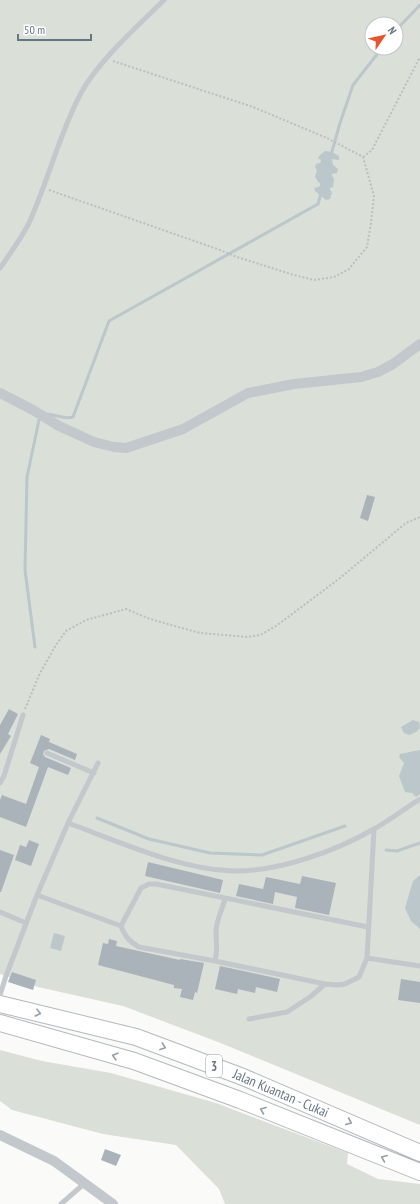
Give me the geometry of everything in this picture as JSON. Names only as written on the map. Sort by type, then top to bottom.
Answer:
[{"type":"highway","name":"Jalan Kuantan - Cukai","points":[[0,1004],[136,1037],[243,1077],[420,1153]]},
{"type":"highway","name":"Jalan Kuantan - Cukai","points":[[0,1023],[134,1061],[240,1100],[420,1172]]},
{"type":"street","points":[[0,393],[33,410],[59,426],[94,442],[114,447],[126,448],[183,429],[248,393],[294,384],[361,377],[378,372],[393,364],[420,344]]},
{"type":"street","points":[[0,1134],[54,1162],[113,1204]]},
{"type":"lane","points":[[0,268],[18,243],[27,226],[82,92],[106,59],[164,0]]},
{"type":"lane","points":[[0,783],[4,776],[23,715]]},
{"type":"lane","points":[[47,753],[94,773]]},
{"type":"lane","points":[[0,995],[26,923],[68,823],[98,763]]},
{"type":"lane","points":[[68,823],[152,854],[195,866],[233,871],[266,869],[298,861],[346,843],[374,829],[420,799]]},
{"type":"lane","points":[[368,927],[156,884],[149,884],[141,888],[121,926],[124,934],[131,943],[139,947],[325,984],[345,984],[351,982],[359,977],[367,958],[374,829]]},
{"type":"lane","points":[[38,895],[121,926]]},
{"type":"lane","points":[[215,961],[217,952],[217,924],[226,899]]},
{"type":"lane","points":[[0,912],[26,923]]},
{"type":"lane","points":[[367,958],[420,966]]},
{"type":"lane","points":[[249,1019],[287,1012],[310,997],[325,984]]},
{"type":"lane","points":[[61,1204],[85,1183]]},
{"type":"path","points":[[363,157],[372,150],[420,57]]},
{"type":"path","points":[[42,188],[237,257],[314,280],[334,277],[349,269],[366,247],[371,223],[374,196],[363,157],[327,138],[253,107],[106,59]]},
{"type":"path","points":[[23,715],[40,673],[56,645],[66,631],[86,620],[126,609],[150,619],[200,633],[248,637],[260,635],[276,626],[340,578],[406,523],[420,517]]},
{"type":"shaded area","points":[[0,0],[420,0],[420,1125],[218,1042],[123,1006],[38,987],[0,974]]},
{"type":"shaded area","points":[[325,151],[332,152],[339,156],[339,160],[332,159],[333,165],[338,169],[337,173],[332,174],[334,179],[333,187],[330,188],[330,190],[332,192],[330,199],[326,200],[315,191],[314,187],[316,188],[320,186],[320,183],[315,176],[317,171],[315,167],[321,160],[318,158]]},
{"type":"shaded area","points":[[413,720],[419,722],[420,728],[416,732],[409,735],[404,733],[401,727]]},
{"type":"shaded area","points":[[420,750],[420,794],[416,797],[412,793],[405,792],[399,776],[404,763],[399,757],[400,754]]},
{"type":"shaded area","points":[[420,875],[420,929],[411,921],[405,908],[413,881]]},
{"type":"shaded area","points":[[54,933],[65,936],[61,951],[50,948]]},
{"type":"shaded area","points":[[0,1050],[42,1061],[111,1073],[216,1103],[348,1153],[347,1164],[378,1179],[420,1184],[420,1204],[225,1204],[219,1189],[176,1145],[103,1134],[12,1110],[0,1101]]},
{"type":"building","points":[[367,495],[375,497],[368,521],[360,518]]},
{"type":"building","points":[[9,709],[18,714],[8,734],[11,736],[0,754],[0,725]]},
{"type":"building","points":[[41,735],[50,739],[49,742],[77,754],[75,760],[49,749],[44,751],[43,754],[45,757],[71,768],[68,775],[48,767],[26,827],[0,817],[0,800],[2,795],[26,804],[39,767],[30,763]]},
{"type":"building","points":[[29,840],[39,844],[31,866],[15,860],[20,845],[26,847]]},
{"type":"building","points":[[0,850],[14,855],[1,892],[0,892]]},
{"type":"building","points":[[148,862],[223,880],[220,893],[145,876]]},
{"type":"building","points":[[302,876],[336,883],[329,915],[295,908],[297,897],[275,892],[273,904],[236,896],[239,884],[263,889],[266,877],[300,884]]},
{"type":"building","points":[[109,939],[117,941],[116,946],[180,960],[204,963],[197,993],[195,992],[193,1000],[180,997],[182,989],[174,988],[174,985],[98,965],[103,943],[108,944]]},
{"type":"building","points":[[220,966],[280,979],[277,992],[256,987],[255,993],[238,989],[237,994],[215,989]]},
{"type":"building","points":[[12,972],[36,980],[33,990],[8,982]]},
{"type":"building","points":[[401,979],[420,982],[420,1003],[398,1000]]},
{"type":"building","points":[[105,1149],[121,1155],[116,1166],[101,1160]]},
{"type":"waterway","points":[[404,22],[420,5]]},
{"type":"waterway","points":[[331,155],[353,85],[376,56]]},
{"type":"waterway","points":[[45,414],[66,418],[73,417],[109,321],[318,204],[321,193]]},
{"type":"waterway","points":[[35,647],[25,570],[27,477],[39,420],[41,418]]},
{"type":"waterway","points":[[97,818],[149,839],[210,853],[262,855],[345,826]]},
{"type":"waterway","points":[[386,850],[397,851],[420,843]]}]
